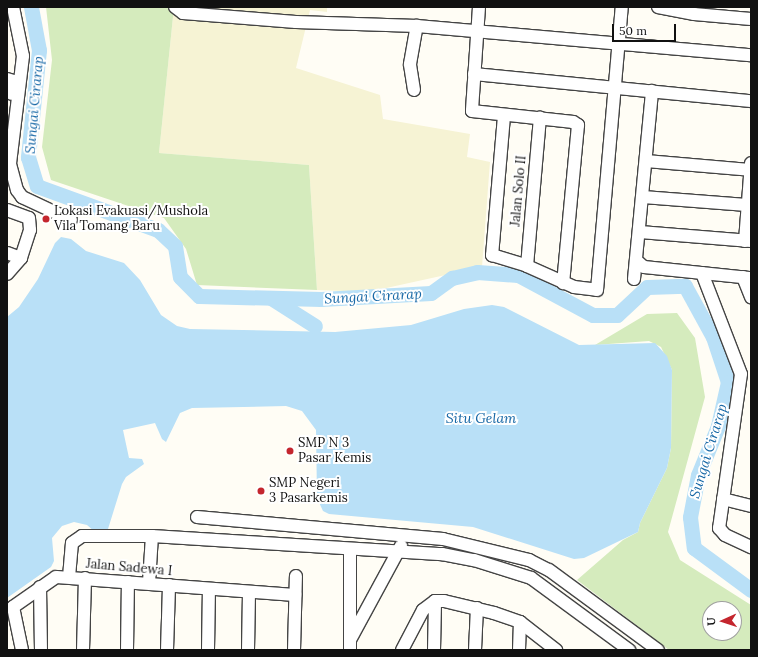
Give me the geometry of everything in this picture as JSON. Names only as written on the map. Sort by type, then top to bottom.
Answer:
[{"type":"street","points":[[13,7],[23,56],[8,163],[17,190],[22,197],[32,204],[71,220]]},
{"type":"street","points":[[175,7],[183,13],[296,22],[417,26],[476,30],[751,55]]},
{"type":"street","points":[[479,7],[476,30],[471,110],[504,116],[573,122],[578,128],[563,283]]},
{"type":"street","points":[[504,116],[491,250],[496,258],[527,266],[563,283],[583,289],[595,290],[598,288],[622,7]]},
{"type":"street","points":[[658,7],[730,12],[751,19]]},
{"type":"street","points":[[7,17],[16,61],[10,80],[7,121]]},
{"type":"street","points":[[414,90],[410,64],[417,26]]},
{"type":"street","points":[[474,74],[615,86],[751,101]]},
{"type":"street","points":[[634,279],[640,232],[652,91]]},
{"type":"street","name":"Jalan Solo II","points":[[527,266],[540,118]]},
{"type":"street","points":[[640,232],[748,241],[747,205],[750,188],[751,166],[646,161]]},
{"type":"street","points":[[643,198],[747,205]]},
{"type":"street","points":[[7,210],[29,218],[30,230],[21,258],[7,274]]},
{"type":"street","points":[[7,253],[21,258]]},
{"type":"street","points":[[637,261],[644,266],[747,277],[751,297]]},
{"type":"street","points":[[702,273],[746,374],[723,499],[720,530],[751,547]]},
{"type":"street","points":[[723,499],[751,506]]},
{"type":"street","points":[[197,516],[401,544],[459,556],[521,573],[539,582],[629,650]]},
{"type":"street","points":[[69,577],[72,547],[77,537],[152,536],[350,549],[401,544],[460,542],[539,564],[658,650]]},
{"type":"street","points":[[149,582],[152,536]]},
{"type":"street","points":[[351,644],[401,544]]},
{"type":"street","points":[[350,549],[351,644]]},
{"type":"street","points":[[294,650],[296,576]]},
{"type":"street","name":"Jalan Sadewa I","points":[[22,650],[10,608],[52,578],[69,577],[128,582],[149,582],[209,589],[295,595]]},
{"type":"street","points":[[83,650],[85,578]]},
{"type":"street","points":[[127,650],[128,582]]},
{"type":"street","points":[[167,650],[169,585]]},
{"type":"street","points":[[40,588],[40,650]]},
{"type":"street","points":[[208,650],[209,589]]},
{"type":"street","points":[[248,650],[249,592]]},
{"type":"street","points":[[434,650],[435,601]]},
{"type":"street","points":[[402,650],[422,610],[435,601],[454,602],[520,622],[556,650]]},
{"type":"street","points":[[475,650],[477,608]]},
{"type":"street","points":[[519,650],[520,622]]},
{"type":"shaded area","points":[[174,7],[327,7],[327,12],[310,10],[296,68],[380,95],[383,119],[470,134],[467,157],[490,162],[482,267],[368,292],[317,290],[309,165],[159,153]]},
{"type":"green space","points":[[46,7],[174,7],[159,153],[309,165],[317,290],[197,285],[186,249],[164,218],[51,180],[42,147],[52,60]]},
{"type":"green space","points":[[677,313],[695,338],[705,397],[668,532],[680,560],[751,605],[751,650],[669,650],[577,580],[623,540],[638,532],[640,523],[667,468],[671,448],[672,370],[661,347],[649,341],[595,345],[647,314]]},
{"type":"water","name":"Situ Gelam","points":[[61,237],[71,239],[86,251],[124,263],[140,280],[161,315],[177,326],[190,329],[335,332],[411,325],[464,309],[492,305],[504,307],[579,345],[655,343],[667,356],[672,370],[671,448],[667,468],[640,523],[638,532],[584,558],[574,559],[473,527],[329,514],[323,511],[317,498],[316,430],[302,411],[286,406],[192,408],[180,413],[166,442],[162,439],[155,423],[123,430],[129,458],[142,459],[144,464],[126,477],[122,484],[108,529],[105,532],[95,532],[87,525],[74,522],[62,526],[52,538],[54,561],[51,567],[7,598],[7,317],[19,307],[38,279],[55,243]]},
{"type":"waterway","name":"Sungai Cirarap","points":[[31,7],[39,50],[28,157],[37,186],[158,230],[175,246],[180,277],[199,296],[321,299],[431,293],[452,278],[477,272],[518,275],[593,315],[617,315],[647,287],[685,286],[713,337],[728,382],[718,426],[698,475],[690,517],[694,548],[751,590]]},
{"type":"waterway","points":[[271,298],[315,326]]},
{"type":"place","name":"Lokasi Evakuasi/Mushola Vila Tomang Baru","points":[[46,219]]},
{"type":"place","name":"SMP N 3 Pasar Kemis","points":[[290,451]]},
{"type":"place","name":"SMP Negeri 3 Pasarkemis","points":[[261,491]]}]
